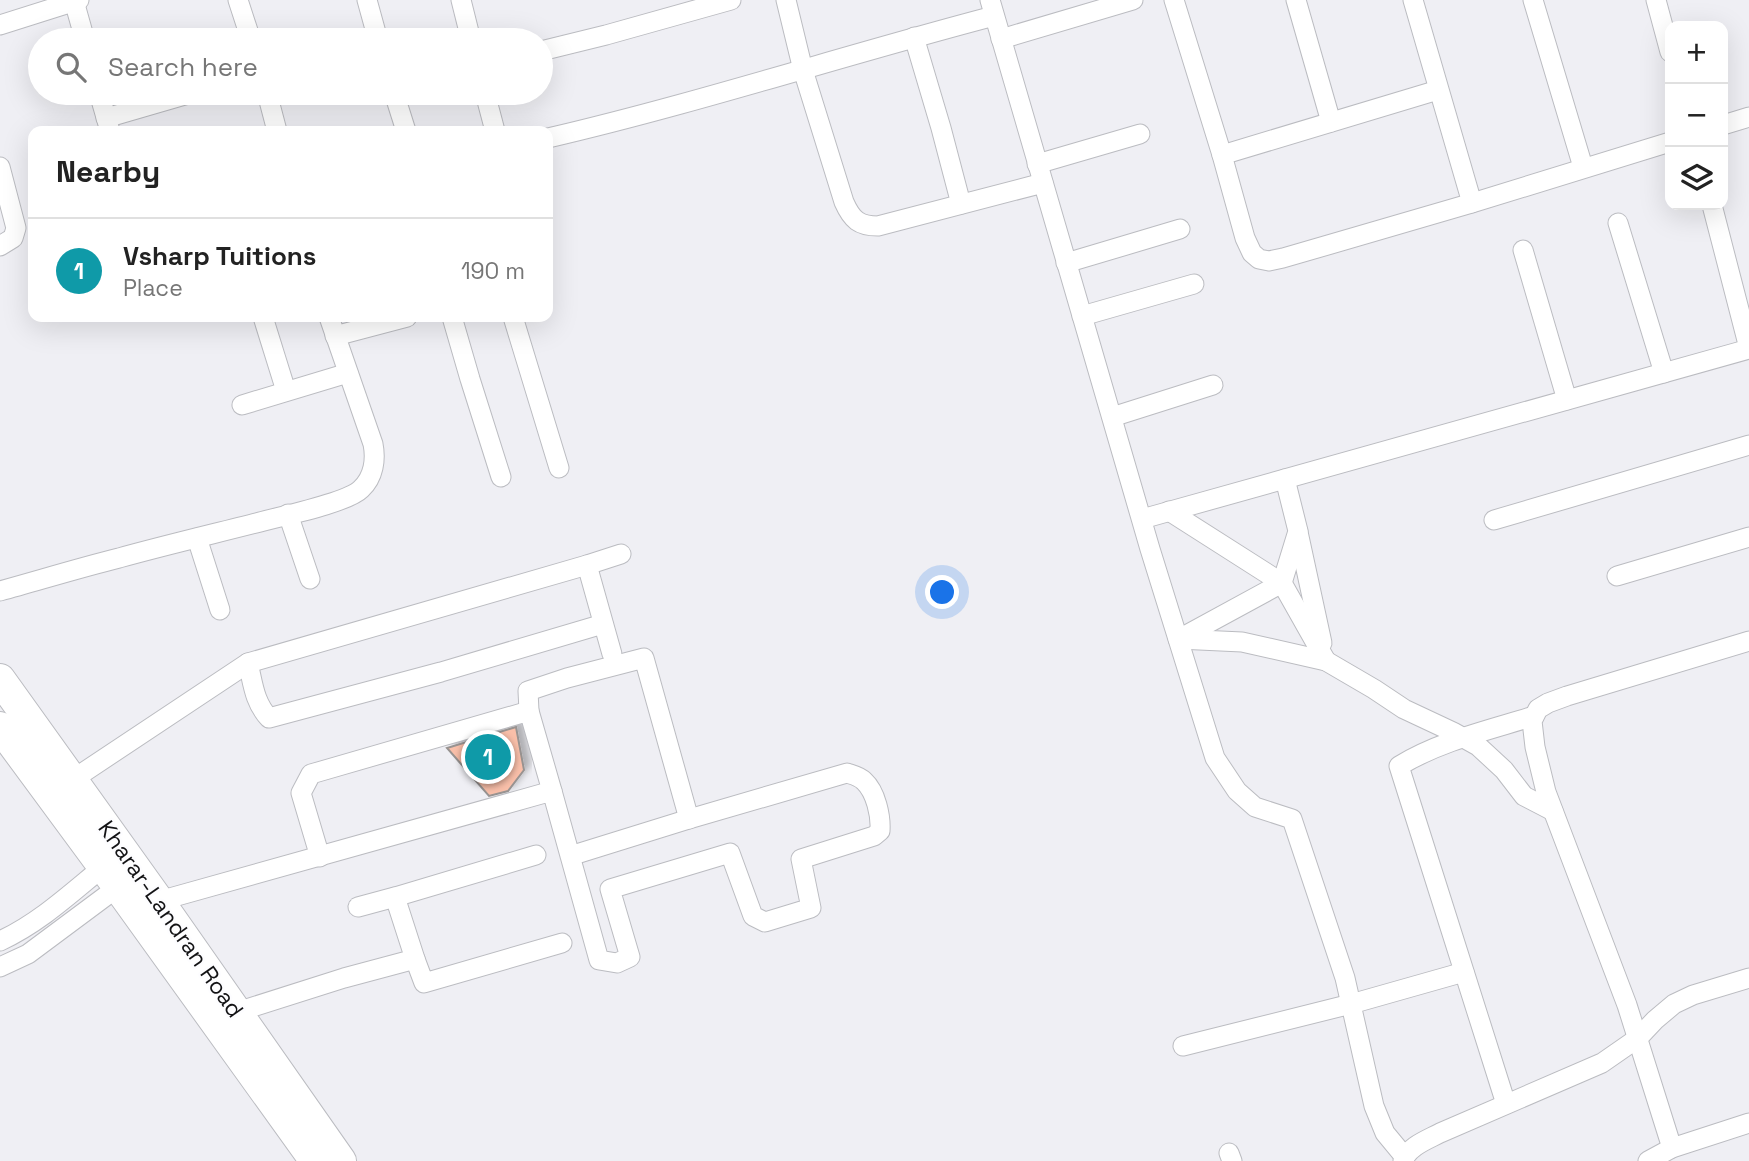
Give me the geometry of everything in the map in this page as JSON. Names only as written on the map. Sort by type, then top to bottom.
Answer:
[{"type":"highway","name":"Kharar-Landran Road","points":[[0,679],[341,1161]]},
{"type":"highway","points":[[0,727],[315,1161]]},
{"type":"street","points":[[238,0],[247,28]]},
{"type":"street","points":[[367,0],[375,28]]},
{"type":"street","points":[[461,0],[468,28]]},
{"type":"street","points":[[553,48],[731,0]]},
{"type":"street","points":[[786,0],[803,70],[844,202],[849,214],[857,222],[878,226],[1043,183]]},
{"type":"street","points":[[1001,39],[1133,0]]},
{"type":"street","points":[[1174,0],[1245,238],[1252,253],[1259,259],[1269,261],[1283,258],[1665,143]]},
{"type":"street","points":[[1296,0],[1331,122]]},
{"type":"street","points":[[1413,0],[1472,203]]},
{"type":"street","points":[[1533,0],[1583,167]]},
{"type":"street","points":[[1656,0],[1665,33]]},
{"type":"street","points":[[0,25],[26,8],[76,1],[82,28]]},
{"type":"street","points":[[553,137],[625,120],[803,70],[914,37],[992,8],[1215,758],[1237,791],[1255,807],[1292,819],[1342,969],[1374,1105],[1385,1133],[1404,1158],[1415,1146],[1440,1133],[1602,1063],[1638,1038],[1674,1004],[1693,995],[1749,978]]},
{"type":"street","points":[[914,37],[961,204]]},
{"type":"street","points":[[1222,155],[1438,90]]},
{"type":"street","points":[[102,105],[108,125],[160,105]]},
{"type":"street","points":[[270,105],[276,126]]},
{"type":"street","points":[[398,105],[404,126]]},
{"type":"street","points":[[488,105],[494,126]]},
{"type":"street","points":[[1728,123],[1749,117]]},
{"type":"street","points":[[1037,164],[1140,134]]},
{"type":"street","points":[[0,246],[13,238],[16,228],[1,174]]},
{"type":"street","points":[[1142,519],[1749,348],[1713,210]]},
{"type":"street","points":[[1618,223],[1664,373]]},
{"type":"street","points":[[1066,263],[1180,229]]},
{"type":"street","points":[[1523,250],[1567,400]]},
{"type":"street","points":[[1082,316],[1194,284]]},
{"type":"street","points":[[265,322],[286,391]]},
{"type":"street","points":[[0,591],[289,514],[351,496],[362,489],[368,480],[375,457],[373,444],[332,326],[365,322]]},
{"type":"street","points":[[453,322],[501,477]]},
{"type":"street","points":[[515,322],[559,468]]},
{"type":"street","points":[[242,405],[348,373]]},
{"type":"street","points":[[1112,417],[1213,385]]},
{"type":"street","points":[[1494,520],[1749,445]]},
{"type":"street","points":[[1285,479],[1326,661]]},
{"type":"street","points":[[1169,511],[1282,583],[1326,661]]},
{"type":"street","points":[[289,514],[310,579]]},
{"type":"street","points":[[1178,639],[1282,583],[1298,531]]},
{"type":"street","points":[[1617,576],[1749,537]]},
{"type":"street","points":[[197,538],[220,610]]},
{"type":"street","points":[[72,780],[248,663],[621,554]]},
{"type":"street","points":[[587,565],[612,654]]},
{"type":"street","points":[[248,663],[260,708],[269,718],[441,672],[603,624]]},
{"type":"street","points":[[1178,639],[1242,642],[1326,661],[1404,709],[1478,746],[1504,770],[1524,796],[1552,811]]},
{"type":"street","points":[[1672,1148],[1638,1038],[1552,811],[1535,747],[1532,721],[1538,709],[1567,695],[1749,641]]},
{"type":"street","points":[[570,856],[847,773],[863,780],[871,789],[881,823],[880,831],[874,836],[801,859],[811,908],[765,922],[753,916],[730,853],[610,889],[630,957],[617,963],[599,960],[529,711],[528,691],[644,658],[689,819]]},
{"type":"street","points":[[320,857],[301,793],[311,774],[529,711]]},
{"type":"street","points":[[1506,1104],[1399,766],[1411,758],[1463,737],[1534,716]]},
{"type":"street","points":[[159,901],[552,791]]},
{"type":"street","points":[[358,906],[536,855]]},
{"type":"street","points":[[0,941],[111,877]]},
{"type":"street","points":[[0,967],[28,954],[111,877]]},
{"type":"street","points":[[395,897],[424,983],[562,943]]},
{"type":"street","points":[[237,1013],[344,978],[415,959]]},
{"type":"street","points":[[1183,1046],[1464,972]]},
{"type":"street","points":[[1648,1161],[1672,1148],[1749,1123]]},
{"type":"building","points":[[516,727],[524,770],[508,791],[489,796],[447,748]]},
{"type":"place","name":"Vsharp Tuitions","points":[[488,757]]}]
